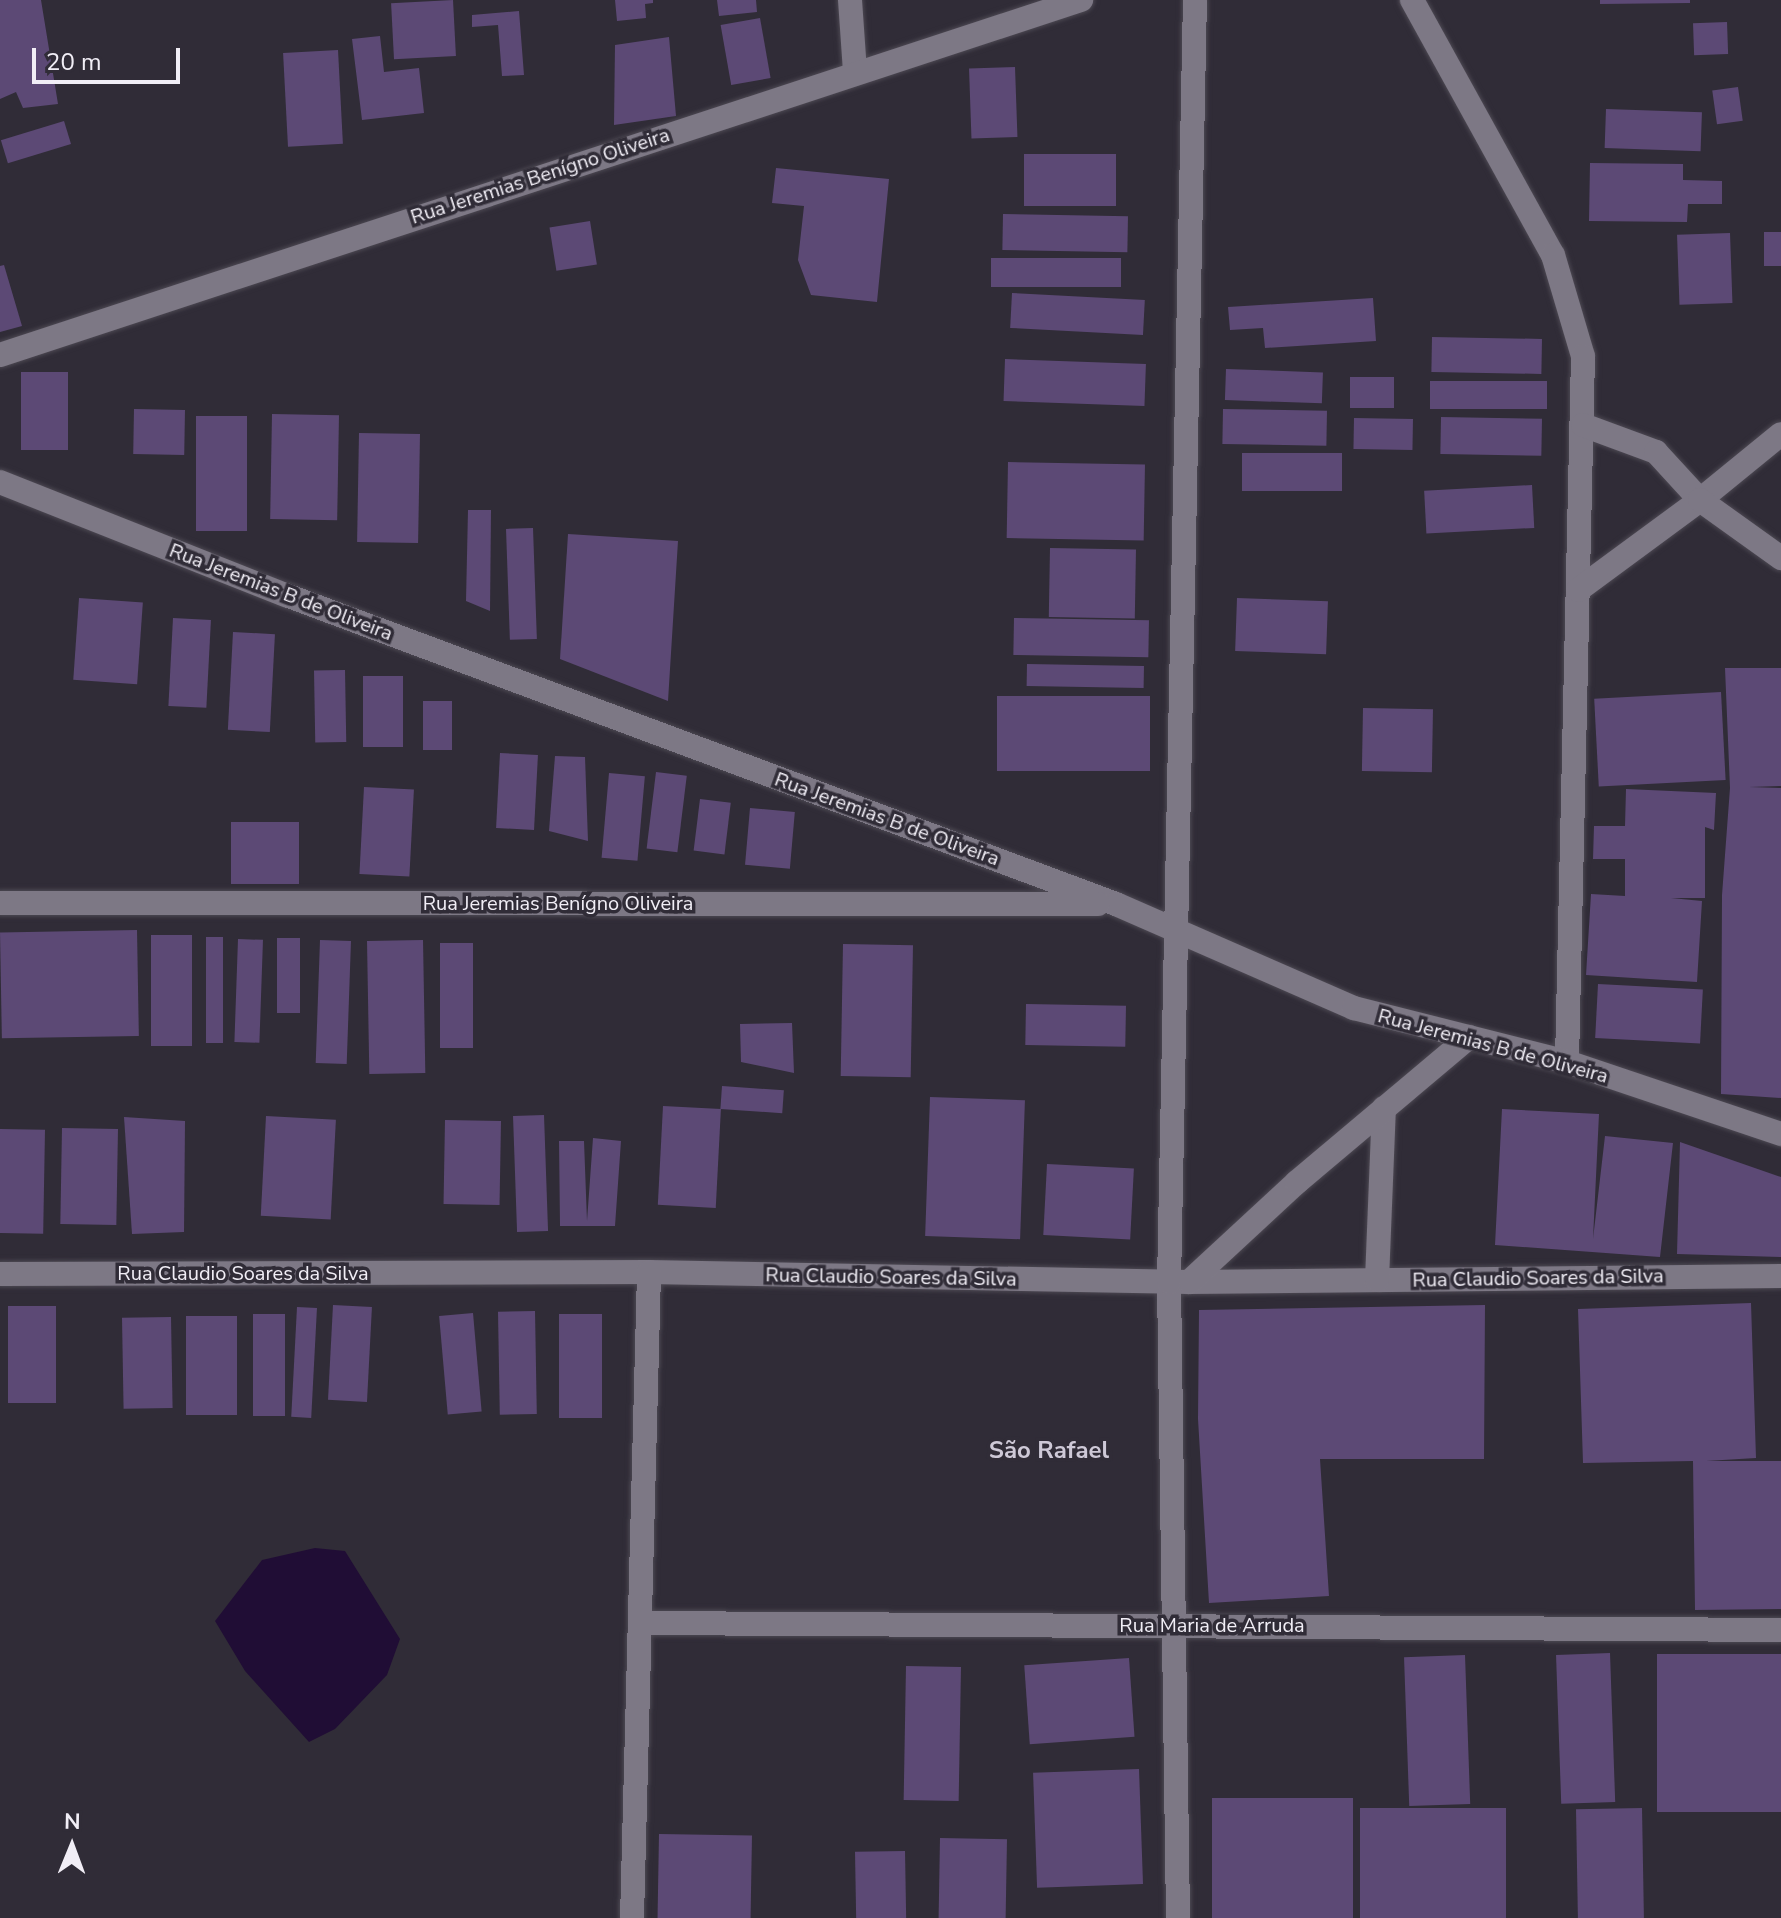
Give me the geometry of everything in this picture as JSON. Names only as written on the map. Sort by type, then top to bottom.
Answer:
[{"type":"street","points":[[850,0],[855,72]]},
{"type":"street","name":"Rua Jeremias Benígno Oliveira","points":[[0,355],[1081,0]]},
{"type":"street","points":[[1178,1918],[1175,1625],[1179,1282],[1173,933],[1195,0]]},
{"type":"street","points":[[1412,0],[1553,255],[1583,356],[1567,1062]]},
{"type":"street","points":[[1583,425],[1656,452],[1700,500],[1781,558]]},
{"type":"street","points":[[1578,590],[1700,500],[1781,434]]},
{"type":"street","name":"Rua Jeremias B de Oliveira","points":[[0,482],[286,595],[1116,904],[1173,933],[1354,1008],[1567,1062],[1781,1134]]},
{"type":"street","name":"Rua Jeremias Benígno Oliveira","points":[[0,903],[1116,904]]},
{"type":"street","points":[[1179,1282],[1469,1037]]},
{"type":"street","points":[[1377,1280],[1384,1108]]},
{"type":"street","points":[[632,1918],[643,1623],[649,1272]]},
{"type":"street","name":"Rua Claudio Soares da Silva","points":[[0,1274],[649,1272],[1179,1282],[1781,1276]]},
{"type":"street","name":"Rua Maria de Arruda","points":[[643,1623],[1781,1630]]},
{"type":"shaded area","points":[[315,1548],[345,1551],[400,1639],[387,1675],[335,1729],[309,1742],[245,1671],[215,1621],[262,1560]]},
{"type":"building","points":[[0,0],[41,0],[58,104],[23,108],[16,92],[0,99]]},
{"type":"building","points":[[453,0],[456,56],[394,59],[391,3]]},
{"type":"building","points":[[615,0],[653,0],[653,3],[645,4],[646,18],[617,21]]},
{"type":"building","points":[[717,0],[756,0],[757,12],[719,16]]},
{"type":"building","points":[[1600,0],[1690,0],[1690,3],[1600,4]]},
{"type":"building","points":[[519,11],[524,75],[502,76],[498,25],[472,27],[472,15]]},
{"type":"building","points":[[760,18],[771,78],[731,85],[721,25]]},
{"type":"building","points":[[1727,22],[1728,54],[1694,55],[1693,23]]},
{"type":"building","points":[[380,36],[384,72],[419,68],[424,113],[362,120],[352,39]]},
{"type":"building","points":[[669,37],[676,116],[614,125],[615,45]]},
{"type":"building","points":[[338,50],[343,144],[288,147],[283,53]]},
{"type":"building","points":[[1015,67],[1017,137],[971,139],[969,69]]},
{"type":"building","points":[[1738,87],[1743,121],[1717,124],[1712,91]]},
{"type":"building","points":[[1606,109],[1702,112],[1701,151],[1605,148]]},
{"type":"building","points":[[64,121],[71,144],[8,163],[1,140]]},
{"type":"building","points":[[1024,154],[1116,154],[1116,206],[1024,206]]},
{"type":"building","points":[[1590,163],[1683,164],[1683,180],[1722,181],[1722,204],[1688,204],[1687,222],[1589,221]]},
{"type":"building","points":[[776,168],[889,179],[877,302],[811,295],[798,260],[804,206],[772,203]]},
{"type":"building","points":[[1003,214],[1128,216],[1127,252],[1002,250]]},
{"type":"building","points":[[590,221],[597,264],[556,271],[550,227]]},
{"type":"building","points":[[1764,232],[1781,232],[1781,266],[1764,266]]},
{"type":"building","points":[[1730,233],[1732,303],[1679,305],[1677,235]]},
{"type":"building","points":[[991,258],[1121,258],[1121,287],[991,287]]},
{"type":"building","points":[[4,265],[22,326],[0,332],[0,266]]},
{"type":"building","points":[[1012,293],[1145,300],[1143,335],[1010,328]]},
{"type":"building","points":[[1373,298],[1376,341],[1265,348],[1263,328],[1230,330],[1228,307]]},
{"type":"building","points":[[1432,337],[1542,339],[1541,374],[1431,372]]},
{"type":"building","points":[[1005,359],[1146,364],[1144,406],[1004,401]]},
{"type":"building","points":[[1226,369],[1323,372],[1322,403],[1225,400]]},
{"type":"building","points":[[21,372],[68,372],[68,450],[21,450]]},
{"type":"building","points":[[1350,377],[1394,377],[1394,408],[1350,408]]},
{"type":"building","points":[[1430,381],[1547,381],[1547,409],[1430,409]]},
{"type":"building","points":[[134,409],[185,410],[184,455],[133,454]]},
{"type":"building","points":[[1223,409],[1327,411],[1326,446],[1222,444]]},
{"type":"building","points":[[272,414],[339,415],[337,520],[270,519]]},
{"type":"building","points":[[196,416],[247,416],[247,531],[196,531]]},
{"type":"building","points":[[1441,417],[1542,419],[1541,456],[1440,454]]},
{"type":"building","points":[[1354,418],[1413,419],[1412,450],[1353,449]]},
{"type":"building","points":[[359,433],[420,434],[418,543],[357,542]]},
{"type":"building","points":[[1242,453],[1342,453],[1342,491],[1242,491]]},
{"type":"building","points":[[1008,462],[1145,464],[1144,540],[1007,538]]},
{"type":"building","points":[[1532,485],[1534,528],[1426,534],[1424,491]]},
{"type":"building","points":[[468,510],[491,510],[490,611],[466,601]]},
{"type":"building","points":[[533,528],[537,639],[510,640],[506,529]]},
{"type":"building","points":[[568,534],[678,541],[668,701],[560,659]]},
{"type":"building","points":[[1050,548],[1136,550],[1135,618],[1049,617]]},
{"type":"building","points":[[79,598],[143,602],[137,684],[73,680]]},
{"type":"building","points":[[1237,598],[1328,601],[1326,654],[1235,651]]},
{"type":"building","points":[[173,618],[211,620],[206,708],[168,706]]},
{"type":"building","points":[[1014,618],[1149,620],[1148,657],[1013,655]]},
{"type":"building","points":[[233,632],[275,634],[270,732],[228,730]]},
{"type":"building","points":[[1027,664],[1144,666],[1144,688],[1027,686]]},
{"type":"building","points":[[1725,668],[1781,668],[1781,786],[1749,787],[1781,788],[1781,1098],[1721,1094],[1722,895],[1730,788]]},
{"type":"building","points":[[345,670],[346,742],[315,743],[314,671]]},
{"type":"building","points":[[363,676],[403,676],[403,747],[363,747]]},
{"type":"building","points":[[1721,692],[1726,780],[1599,787],[1594,699]]},
{"type":"building","points":[[997,696],[1150,696],[1150,771],[997,771]]},
{"type":"building","points":[[423,701],[452,701],[452,750],[423,750]]},
{"type":"building","points":[[1363,708],[1433,709],[1432,772],[1362,771]]},
{"type":"building","points":[[500,753],[538,755],[534,830],[496,828]]},
{"type":"building","points":[[555,756],[585,757],[588,841],[549,831]]},
{"type":"building","points":[[656,772],[687,776],[677,852],[647,848]]},
{"type":"building","points":[[609,773],[645,776],[637,861],[602,858]]},
{"type":"building","points":[[364,787],[414,790],[409,876],[359,874]]},
{"type":"building","points":[[1626,789],[1716,793],[1714,830],[1705,827],[1705,898],[1671,898],[1702,901],[1697,982],[1586,975],[1591,894],[1625,896],[1625,859],[1593,859],[1594,826],[1625,826]]},
{"type":"building","points":[[700,799],[731,803],[724,854],[694,851]]},
{"type":"building","points":[[750,808],[795,812],[790,869],[745,865]]},
{"type":"building","points":[[231,822],[299,822],[299,884],[231,884]]},
{"type":"building","points":[[137,930],[139,1036],[2,1038],[0,932]]},
{"type":"building","points":[[151,935],[192,935],[192,1046],[151,1046]]},
{"type":"building","points":[[206,937],[223,937],[223,1043],[206,1043]]},
{"type":"building","points":[[277,938],[300,938],[300,1013],[277,1013]]},
{"type":"building","points":[[238,939],[263,940],[259,1043],[234,1042]]},
{"type":"building","points":[[320,940],[351,941],[347,1064],[316,1063]]},
{"type":"building","points":[[423,940],[425,1073],[369,1074],[367,941]]},
{"type":"building","points":[[440,943],[473,943],[473,1048],[440,1048]]},
{"type":"building","points":[[843,944],[913,945],[911,1077],[841,1076]]},
{"type":"building","points":[[1598,984],[1703,989],[1700,1043],[1595,1038]]},
{"type":"building","points":[[1026,1004],[1126,1006],[1125,1047],[1025,1045]]},
{"type":"building","points":[[792,1023],[794,1073],[741,1062],[740,1024]]},
{"type":"building","points":[[722,1086],[784,1090],[782,1113],[720,1109]]},
{"type":"building","points":[[930,1097],[1025,1100],[1020,1239],[925,1236]]},
{"type":"building","points":[[663,1106],[721,1109],[716,1208],[658,1205]]},
{"type":"building","points":[[1502,1109],[1599,1114],[1593,1239],[1605,1136],[1673,1143],[1660,1257],[1495,1245]]},
{"type":"building","points":[[544,1115],[548,1231],[517,1232],[513,1116]]},
{"type":"building","points":[[266,1116],[336,1120],[331,1220],[261,1216]]},
{"type":"building","points":[[124,1117],[185,1121],[184,1232],[132,1234]]},
{"type":"building","points":[[445,1120],[501,1121],[500,1205],[444,1204]]},
{"type":"building","points":[[62,1128],[118,1129],[116,1225],[60,1224]]},
{"type":"building","points":[[0,1129],[45,1130],[43,1234],[0,1233]]},
{"type":"building","points":[[593,1138],[621,1141],[615,1226],[560,1226],[559,1141],[584,1141],[587,1221]]},
{"type":"building","points":[[1680,1142],[1781,1177],[1781,1257],[1677,1254]]},
{"type":"building","points":[[1047,1164],[1134,1169],[1130,1239],[1043,1235]]},
{"type":"building","points":[[1751,1303],[1756,1458],[1706,1461],[1781,1461],[1781,1609],[1695,1610],[1693,1461],[1583,1463],[1578,1309]]},
{"type":"building","points":[[333,1305],[372,1307],[367,1402],[328,1400]]},
{"type":"building","points":[[1485,1305],[1484,1459],[1320,1459],[1329,1596],[1209,1603],[1198,1419],[1199,1310]]},
{"type":"building","points":[[8,1306],[56,1306],[56,1403],[8,1403]]},
{"type":"building","points":[[297,1307],[317,1308],[311,1418],[291,1417]]},
{"type":"building","points":[[535,1311],[537,1414],[500,1415],[498,1312]]},
{"type":"building","points":[[473,1313],[482,1412],[448,1415],[439,1316]]},
{"type":"building","points":[[253,1314],[285,1314],[285,1416],[253,1416]]},
{"type":"building","points":[[559,1314],[602,1314],[602,1418],[559,1418]]},
{"type":"building","points":[[186,1316],[237,1316],[237,1415],[186,1415]]},
{"type":"building","points":[[171,1317],[173,1408],[124,1409],[122,1318]]},
{"type":"building","points":[[1610,1653],[1615,1802],[1561,1804],[1556,1655]]},
{"type":"building","points":[[1657,1654],[1781,1654],[1781,1812],[1657,1812]]},
{"type":"building","points":[[1465,1655],[1470,1804],[1409,1806],[1404,1657]]},
{"type":"building","points":[[1129,1658],[1135,1737],[1030,1744],[1024,1665]]},
{"type":"building","points":[[906,1666],[961,1667],[959,1801],[904,1800]]},
{"type":"building","points":[[1139,1769],[1143,1884],[1037,1888],[1033,1773]]},
{"type":"building","points":[[1212,1798],[1353,1798],[1353,1918],[1212,1918]]},
{"type":"building","points":[[1360,1808],[1506,1808],[1506,1918],[1360,1918]]},
{"type":"building","points":[[1642,1808],[1644,1918],[1578,1918],[1576,1809]]},
{"type":"building","points":[[659,1834],[752,1836],[751,1918],[658,1918]]},
{"type":"building","points":[[940,1838],[1007,1839],[1006,1918],[939,1918]]},
{"type":"building","points":[[905,1851],[906,1918],[856,1918],[855,1852]]},
{"type":"district","name":"São Rafael","points":[[1049,1451]]}]
